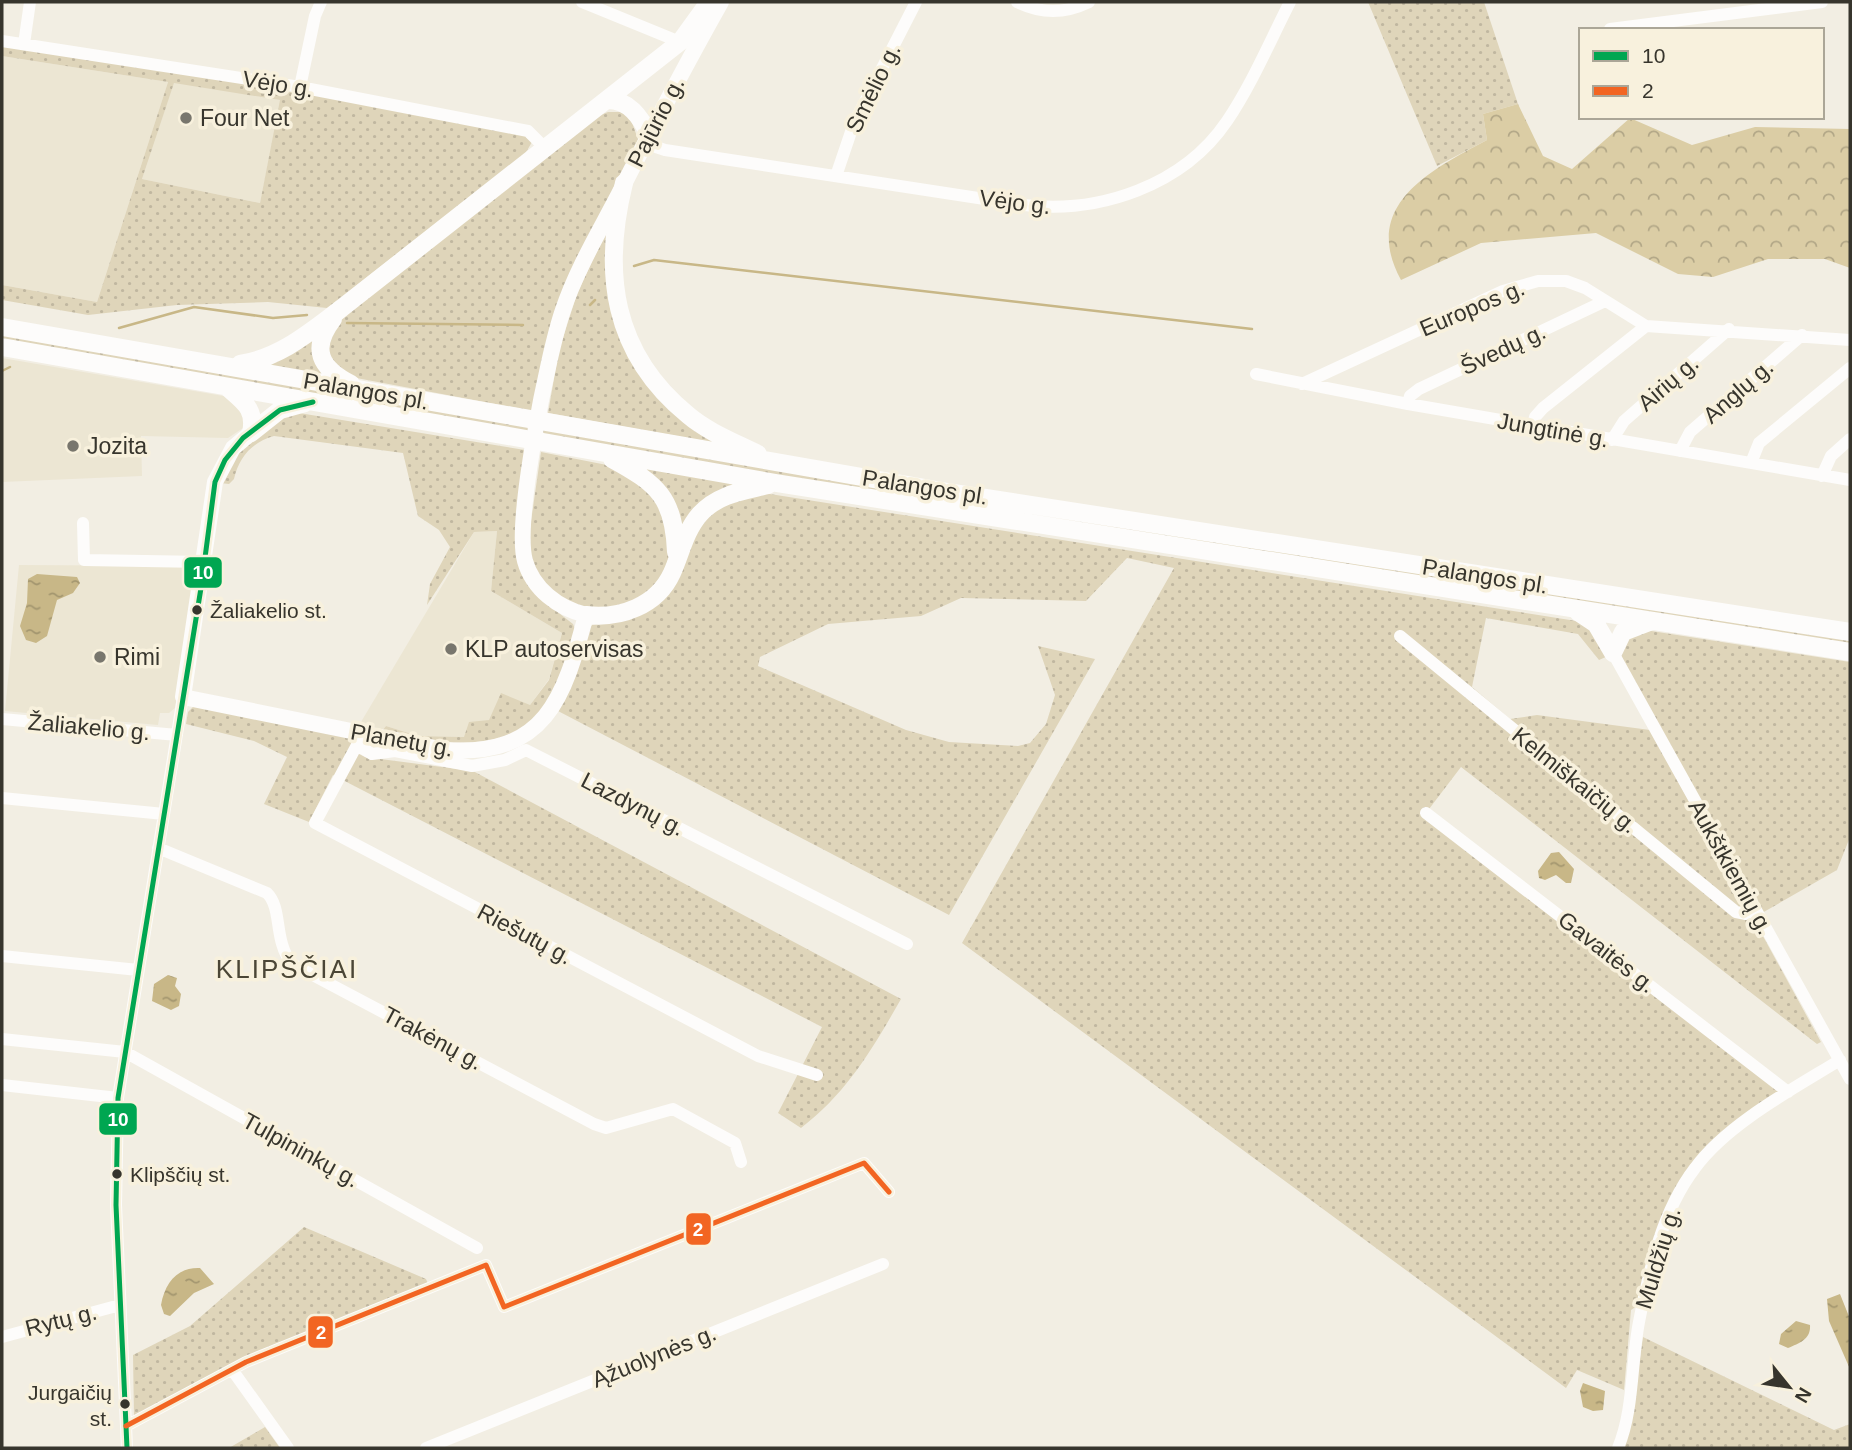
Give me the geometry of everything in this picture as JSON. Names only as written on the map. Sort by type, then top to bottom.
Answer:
[{"type":"highway","points":[[225,366],[259,361],[288,348],[342,308],[680,42],[710,2]]},
{"type":"highway","points":[[608,100],[621,100],[629,107],[647,139]]},
{"type":"highway","points":[[624,183],[617,211],[613,283],[625,332],[635,353],[667,396],[688,415],[718,435],[776,463]]},
{"type":"highway","points":[[342,308],[325,330],[320,354],[332,373],[363,390]]},
{"type":"highway","name":"Palangos pl.","points":[[2,327],[776,463],[1850,632]]},
{"type":"highway","name":"Palangos pl.","points":[[2,347],[776,483],[1850,652]]},
{"type":"highway","points":[[225,386],[249,405],[253,416],[251,433]]},
{"type":"highway","points":[[251,433],[281,410],[313,402]]},
{"type":"highway","points":[[600,452],[637,473],[659,491],[674,517],[677,559]]},
{"type":"highway","points":[[586,615],[618,615],[646,603],[667,582],[689,529],[708,506],[726,495],[776,483]]},
{"type":"highway","points":[[1572,608],[1596,624],[1613,653]]},
{"type":"highway","points":[[1613,653],[1623,632],[1652,621]]},
{"type":"main road","name":"Pajūrio g.","points":[[688,61],[710,2]]},
{"type":"main road","name":"Pajūrio g.","points":[[586,615],[552,600],[535,582],[528,568],[522,539],[528,483],[547,379],[567,299],[624,183],[721,2]]},
{"type":"main road","points":[[183,696],[215,482],[233,448],[251,433]]},
{"type":"main road","name":"Planetų g.","points":[[183,696],[359,739],[460,751],[486,750],[508,743],[540,722],[560,696],[574,665],[586,615]]},
{"type":"street","points":[[24,44],[30,2]]},
{"type":"street","points":[[300,87],[315,16],[321,2]]},
{"type":"street","points":[[582,2],[680,42]]},
{"type":"street","name":"Smėlio g.","points":[[836,176],[854,123],[916,2]]},
{"type":"street","points":[[1017,2],[1048,12],[1069,10],[1089,2]]},
{"type":"street","name":"Vėjo g.","points":[[647,139],[654,148],[1043,207],[1101,203],[1129,195],[1160,180],[1194,156],[1219,131],[1290,2]]},
{"type":"street","points":[[1617,28],[1822,2]]},
{"type":"street","name":"Vėjo g.","points":[[2,41],[300,87],[528,131],[546,149]]},
{"type":"street","name":"Europos g.","points":[[1302,384],[1521,284],[1538,281],[1566,281],[1585,288],[1646,326],[1729,329],[1850,340]]},
{"type":"street","name":"Švedų g.","points":[[1408,404],[1410,396],[1419,389],[1605,301]]},
{"type":"street","points":[[1533,426],[1535,417],[1543,408],[1646,326]]},
{"type":"street","name":"Airių g.","points":[[1612,440],[1624,421],[1729,329]]},
{"type":"street","name":"Anglų g.","points":[[1680,451],[1690,432],[1802,335]]},
{"type":"street","points":[[1751,463],[1759,443],[1850,368]]},
{"type":"street","name":"Jungtinė g.","points":[[1256,374],[1408,404],[1850,480]]},
{"type":"street","points":[[1822,475],[1830,456],[1850,439]]},
{"type":"street","points":[[83,523],[84,560],[205,562]]},
{"type":"street","name":"Kelmiškaičių g.","points":[[1399,636],[1737,912],[1746,914],[1754,910]]},
{"type":"street","name":"Aukštkiemių g.","points":[[1613,653],[1850,1079]]},
{"type":"street","points":[[127,1448],[116,1192],[118,1098],[183,696]]},
{"type":"street","name":"Žaliakelio g.","points":[[2,719],[177,736]]},
{"type":"street","name":"Lazdynų g.","points":[[359,739],[372,754],[395,751],[472,766],[505,760],[526,750],[907,944]]},
{"type":"street","name":"Riešutų g.","points":[[359,739],[315,823],[758,1056],[817,1075]]},
{"type":"street","points":[[2,799],[164,814]]},
{"type":"street","name":"Gavaitės g.","points":[[1426,813],[1788,1092]]},
{"type":"street","name":"Trakėnų g.","points":[[158,848],[267,893],[275,905],[282,951],[292,964],[594,1124],[606,1128],[673,1109],[734,1143],[741,1161]]},
{"type":"street","points":[[2,956],[138,970]]},
{"type":"street","points":[[2,1039],[125,1052]]},
{"type":"street","name":"Tulpininkų g.","points":[[125,1052],[477,1248]]},
{"type":"street","name":"Muldžių g.","points":[[1618,1448],[1624,1430],[1640,1319],[1662,1230],[1675,1198],[1711,1149],[1788,1092],[1840,1060]]},
{"type":"street","points":[[2,1085],[118,1098]]},
{"type":"street","points":[[126,1426],[246,1362],[486,1265],[504,1307],[820,1183],[864,1163],[889,1192]]},
{"type":"street","name":"Ąžuolynės g.","points":[[426,1448],[883,1264]]},
{"type":"street","name":"Rytų g.","points":[[2,1337],[120,1305]]},
{"type":"street","points":[[233,1371],[288,1448]]},
{"type":"shaded area","points":[[1368,2],[1484,2],[1518,104],[1483,114],[1487,140],[1437,166]]},
{"type":"shaded area","points":[[2,46],[281,87],[521,133],[532,142],[525,154],[327,308],[268,302],[177,305],[88,315],[2,300],[2,285],[97,302],[168,82],[2,56]],"holes":[[[174,83],[280,100],[260,203],[142,179]]]},
{"type":"shaded area","points":[[2,56],[168,82],[97,302],[2,285]]},
{"type":"shaded area","points":[[174,82],[281,100],[260,203],[142,179]]},
{"type":"shaded area","points":[[608,112],[621,112],[630,117],[639,142],[572,274],[533,411],[351,377],[326,356],[329,330],[349,311],[598,116]]},
{"type":"shaded area","points":[[610,223],[628,352],[726,445],[548,413],[559,350],[577,294]]},
{"type":"shaded area","points":[[2,334],[1850,639],[1850,646],[736,469],[2,340]]},
{"type":"shaded area","points":[[316,334],[332,379],[264,364]]},
{"type":"shaded area","points":[[2,358],[235,398],[245,405],[246,426],[228,438],[141,436],[142,476],[2,482]]},
{"type":"shaded area","points":[[293,412],[525,450],[516,516],[537,596],[573,624],[576,632],[559,688],[543,711],[524,727],[503,737],[481,742],[457,743],[382,731],[386,726],[418,736],[464,737],[469,722],[489,720],[501,693],[530,705],[549,680],[562,633],[491,591],[497,531],[474,532],[427,605],[430,584],[450,547],[439,530],[418,516],[403,453],[274,436],[253,446],[243,457],[234,479],[229,484],[220,483],[241,446]]},
{"type":"shaded area","points":[[541,452],[612,466],[660,499],[672,543],[665,571],[653,588],[632,604],[605,611],[567,604],[536,575],[528,542]]},
{"type":"shaded area","points":[[637,465],[743,484],[682,536]]},
{"type":"shaded area","points":[[757,492],[1589,623],[1608,656],[1599,660],[1578,634],[1486,618],[1472,687],[1510,719],[1537,715],[1650,730],[1821,1042],[1817,1044],[1461,767],[1426,813],[1780,1090],[1685,1172],[1637,1306],[1631,1310],[1624,1390],[1577,1370],[1566,1388],[962,943],[1174,568],[1127,558],[1086,601],[961,598],[921,616],[828,624],[760,657],[758,666],[906,730],[949,742],[1018,746],[1030,743],[1046,724],[1055,695],[1038,646],[1095,659],[949,915],[558,711],[578,668],[588,630],[592,625],[632,616],[706,514]]},
{"type":"shaded area","points":[[497,531],[491,591],[562,633],[549,679],[530,705],[489,720],[464,737],[418,736],[386,726],[382,731],[358,727],[474,532]]},
{"type":"shaded area","points":[[19,565],[198,566],[175,708],[169,713],[160,713],[158,725],[5,711]]},
{"type":"shaded area","points":[[1645,630],[1850,662],[1850,837],[1837,870],[1762,913],[1619,655],[1622,640]]},
{"type":"shaded area","points":[[196,704],[351,736],[357,753],[365,757],[473,771],[901,999],[858,1069],[832,1100],[801,1128],[778,1113],[822,1027],[333,775],[309,822],[264,804],[287,757],[254,741],[186,724],[188,712]]},
{"type":"shaded area","points":[[304,1227],[426,1279],[428,1284],[134,1417],[133,1355],[190,1326]]},
{"type":"shaded area","points":[[1643,1337],[1834,1430],[1850,1424],[1850,1448],[1622,1448],[1633,1409]]},
{"type":"shaded area","points":[[265,1427],[280,1448],[229,1448]]},
{"type":"green space","points":[[1518,104],[1543,156],[1572,169],[1629,119],[1692,145],[1755,127],[1850,129],[1850,268],[1825,259],[1768,259],[1713,277],[1678,274],[1596,233],[1481,243],[1401,280],[1391,254],[1389,231],[1395,211],[1408,193],[1424,178],[1487,140],[1483,114]]},
{"type":"water","points":[[37,574],[77,577],[80,583],[73,593],[57,600],[47,636],[36,643],[26,640],[20,626],[27,603],[28,579]]},
{"type":"water","points":[[1559,852],[1574,869],[1571,883],[1566,883],[1556,875],[1545,880],[1539,878],[1538,871],[1551,853]]},
{"type":"water","points":[[168,975],[177,978],[175,986],[181,994],[179,1006],[171,1010],[152,1001],[154,984]]},
{"type":"water","points":[[200,1268],[214,1284],[194,1293],[170,1316],[164,1314],[161,1305],[169,1283],[185,1270]]},
{"type":"water","points":[[1840,1294],[1850,1319],[1850,1369],[1829,1321],[1827,1299]]},
{"type":"water","points":[[1796,1321],[1810,1325],[1807,1337],[1788,1348],[1779,1344],[1781,1334]]},
{"type":"water","points":[[1583,1383],[1605,1391],[1603,1410],[1593,1411],[1583,1407],[1580,1391]]},
{"type":"waterway","points":[[634,266],[654,260],[1252,329]]},
{"type":"waterway","points":[[590,305],[595,300]]},
{"type":"waterway","points":[[119,328],[194,307],[273,318],[307,315]]},
{"type":"waterway","points":[[347,323],[523,325]]},
{"type":"waterway","points":[[2,371],[10,367]]},
{"type":"transit line","name":"10","points":[[127,1448],[116,1205],[118,1098],[201,588],[215,482],[225,460],[243,438],[280,410],[313,402]]},
{"type":"transit line","name":"2","points":[[126,1426],[246,1362],[486,1265],[504,1307],[864,1163],[889,1192]]},
{"type":"place","name":"Four Net","points":[[186,118]]},
{"type":"place","name":"Jozita","points":[[73,446]]},
{"type":"place","name":"Žaliakelio st.","points":[[197,610]]},
{"type":"place","name":"KLP autoservisas","points":[[451,649]]},
{"type":"place","name":"Rimi","points":[[100,657]]},
{"type":"place","name":"Klipščių st.","points":[[117,1174]]},
{"type":"place","name":"Jurgaičių st.","points":[[125,1404]]},
{"type":"district","name":"KLIPŠČIAI","points":[[287,969]]}]
